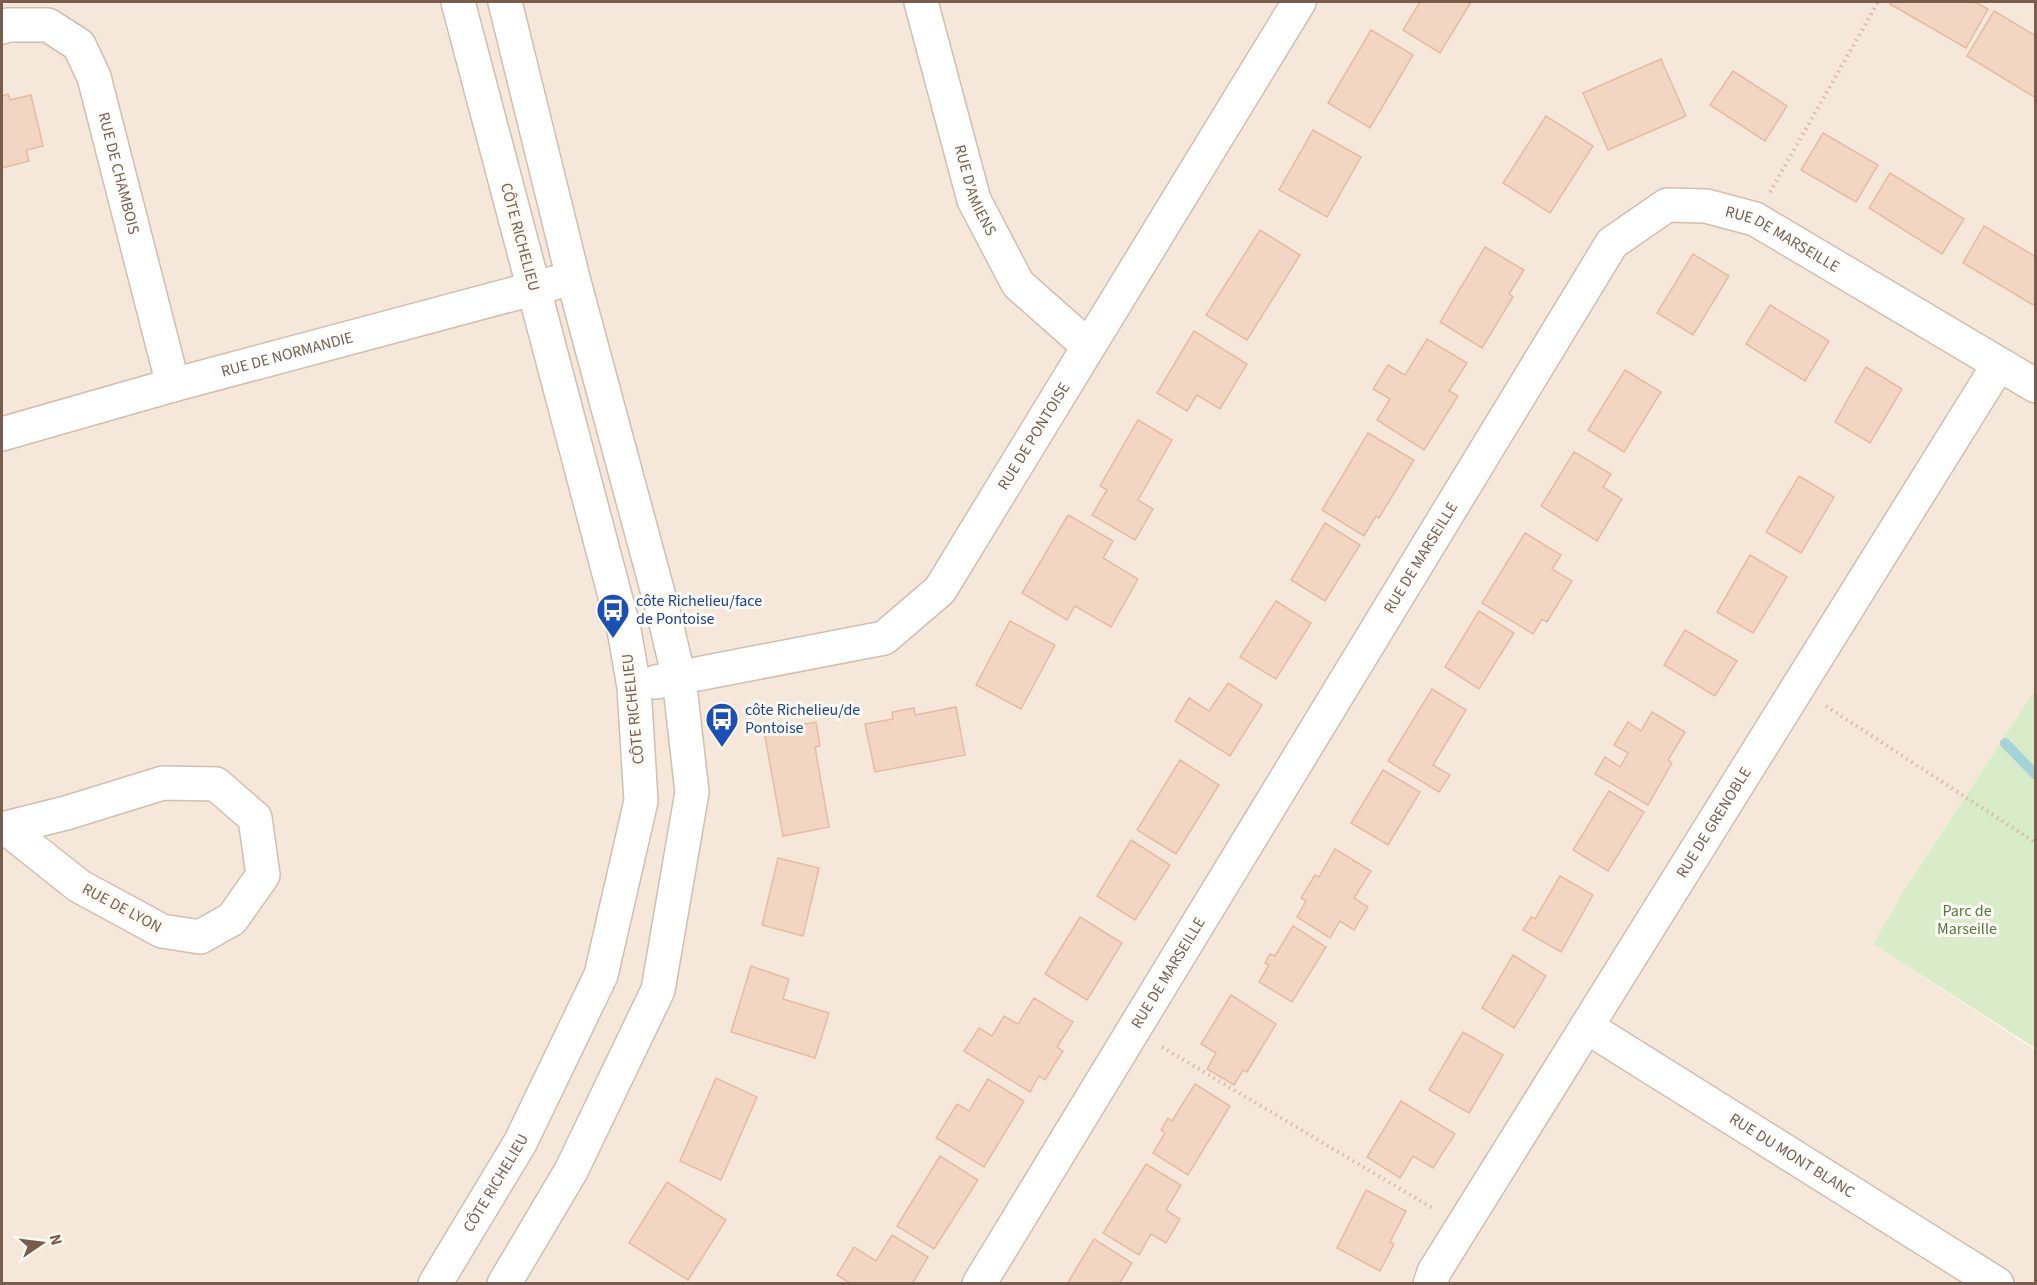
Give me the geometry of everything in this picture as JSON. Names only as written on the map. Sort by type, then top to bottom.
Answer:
[{"type":"street","name":"CÔTE RICHELIEU","points":[[435,1284],[519,1143],[601,975],[641,801],[634,687],[624,630],[458,2]]},
{"type":"street","points":[[504,1284],[571,1171],[658,990],[692,792],[679,678],[665,618],[573,278],[505,2]]},
{"type":"street","name":"RUE D'AMIENS","points":[[921,2],[974,200],[1018,284],[1088,346]]},
{"type":"street","name":"RUE DE PONTOISE","points":[[634,687],[884,638],[940,590],[1299,2]]},
{"type":"street","name":"RUE DE CHAMBOIS","points":[[2,27],[48,25],[79,45],[94,77],[173,385]]},
{"type":"street","name":"RUE DE MARSEILLE","points":[[979,1284],[1612,243],[1667,205],[1706,206],[1755,219],[2036,386]]},
{"type":"street","name":"RUE DE NORMANDIE","points":[[2,434],[173,385],[573,278]]},
{"type":"street","name":"RUE DE GRENOBLE","points":[[1430,1284],[1434,1272],[1999,364]]},
{"type":"street","name":"RUE DE LYON","points":[[163,783],[216,784],[255,818],[263,875],[232,919],[208,933],[200,937],[162,931],[79,886],[4,827],[66,813],[163,783]]},
{"type":"street","name":"RUE DU MONT BLANC","points":[[1587,1027],[1997,1284]]},
{"type":"path","points":[[1755,219],[1878,2]]},
{"type":"path","points":[[1798,688],[2036,843]]},
{"type":"path","points":[[1132,1030],[1463,1226]]},
{"type":"shaded area","points":[[2,2],[2035,2],[2035,690],[1903,892],[1873,944],[2035,1050],[2035,1283],[2,1284]]},
{"type":"green space","name":"Parc de Marseille","points":[[2035,690],[2035,1048],[1873,944],[1903,892]]},
{"type":"building","points":[[1420,2],[1471,2],[1440,53],[1403,30]]},
{"type":"building","points":[[1892,2],[1975,2],[1988,9],[1966,48],[1890,4]]},
{"type":"building","points":[[1994,11],[2036,36],[2036,98],[1967,56]]},
{"type":"building","points":[[1371,30],[1413,55],[1370,128],[1328,103]]},
{"type":"building","points":[[1661,59],[1686,116],[1608,150],[1583,93]]},
{"type":"building","points":[[1733,71],[1787,106],[1765,141],[1710,105]]},
{"type":"building","points":[[8,94],[10,100],[31,95],[43,146],[26,150],[29,161],[2,168],[2,96]]},
{"type":"building","points":[[1546,116],[1593,146],[1550,213],[1503,183]]},
{"type":"building","points":[[1313,130],[1361,157],[1327,217],[1279,190]]},
{"type":"building","points":[[1823,133],[1878,165],[1856,202],[1801,170]]},
{"type":"building","points":[[1890,173],[1964,219],[1942,254],[1869,208]]},
{"type":"building","points":[[1984,226],[2036,257],[2036,301],[2033,305],[1963,263]]},
{"type":"building","points":[[1260,230],[1300,255],[1247,340],[1206,315]]},
{"type":"building","points":[[1485,247],[1524,270],[1509,294],[1513,297],[1482,348],[1440,322]]},
{"type":"building","points":[[1693,254],[1729,276],[1693,335],[1657,313]]},
{"type":"building","points":[[1770,305],[1829,341],[1805,381],[1746,344]]},
{"type":"building","points":[[1194,331],[1247,364],[1220,409],[1197,395],[1187,411],[1157,393]]},
{"type":"building","points":[[1427,339],[1467,363],[1449,391],[1458,396],[1424,450],[1377,420],[1390,399],[1373,389],[1388,365],[1405,375]]},
{"type":"building","points":[[1866,367],[1902,389],[1870,443],[1835,422]]},
{"type":"building","points":[[1625,370],[1661,392],[1624,452],[1588,430]]},
{"type":"building","points":[[1138,420],[1172,440],[1138,500],[1153,509],[1135,540],[1092,515],[1107,490],[1100,486]]},
{"type":"building","points":[[1368,433],[1414,460],[1379,518],[1376,516],[1364,536],[1322,510]]},
{"type":"building","points":[[1574,452],[1611,474],[1603,487],[1622,499],[1597,541],[1541,506]]},
{"type":"building","points":[[1799,476],[1834,497],[1801,553],[1766,532]]},
{"type":"building","points":[[1068,515],[1113,541],[1103,558],[1138,579],[1111,627],[1075,606],[1067,620],[1022,593]]},
{"type":"building","points":[[1325,523],[1360,545],[1325,601],[1291,580]]},
{"type":"building","points":[[1525,533],[1561,555],[1552,569],[1572,581],[1547,622],[1542,619],[1533,634],[1482,603]]},
{"type":"building","points":[[1750,555],[1787,577],[1753,633],[1717,612]]},
{"type":"building","points":[[1276,601],[1311,623],[1276,679],[1240,657]]},
{"type":"building","points":[[1479,611],[1514,633],[1479,689],[1445,667]]},
{"type":"building","points":[[1010,621],[1055,645],[1021,709],[976,685]]},
{"type":"building","points":[[1685,630],[1737,661],[1715,696],[1664,665]]},
{"type":"building","points":[[1228,683],[1262,705],[1230,756],[1175,721],[1189,698],[1209,711]]},
{"type":"building","points":[[1432,689],[1466,710],[1433,765],[1450,775],[1439,792],[1388,761]]},
{"type":"building","points":[[956,707],[965,755],[875,772],[865,724],[893,719],[892,712],[914,708],[915,715]]},
{"type":"building","points":[[1652,712],[1685,732],[1668,760],[1672,763],[1648,805],[1595,774],[1605,757],[1620,767],[1628,753],[1614,745],[1628,722],[1641,731]]},
{"type":"building","points":[[816,722],[820,746],[815,747],[829,827],[783,836],[764,731]]},
{"type":"building","points":[[1180,760],[1219,785],[1176,854],[1137,830]]},
{"type":"building","points":[[1383,770],[1420,792],[1388,845],[1351,823]]},
{"type":"building","points":[[1609,791],[1644,812],[1608,871],[1573,850]]},
{"type":"building","points":[[1131,840],[1170,865],[1135,920],[1097,896]]},
{"type":"building","points":[[1335,849],[1371,871],[1354,898],[1368,907],[1354,930],[1340,921],[1330,938],[1297,917],[1306,901],[1301,898],[1315,875],[1319,877]]},
{"type":"building","points":[[778,858],[819,868],[803,936],[762,925]]},
{"type":"building","points":[[1560,876],[1593,895],[1561,952],[1523,930],[1531,917],[1535,919]]},
{"type":"building","points":[[1080,917],[1122,943],[1087,1000],[1045,974]]},
{"type":"building","points":[[1293,926],[1326,947],[1292,1002],[1259,982],[1269,965],[1265,963],[1270,954],[1275,956]]},
{"type":"building","points":[[1513,955],[1546,976],[1514,1028],[1482,1008]]},
{"type":"building","points":[[751,966],[789,979],[783,999],[829,1013],[815,1058],[731,1032]]},
{"type":"building","points":[[1231,995],[1276,1024],[1247,1072],[1243,1070],[1234,1085],[1207,1069],[1216,1053],[1201,1044]]},
{"type":"building","points":[[1034,998],[1073,1022],[1057,1047],[1063,1051],[1045,1080],[1039,1076],[1030,1092],[964,1051],[979,1028],[992,1036],[1004,1016],[1018,1024]]},
{"type":"building","points":[[1463,1032],[1503,1055],[1469,1113],[1429,1090]]},
{"type":"building","points":[[716,1078],[757,1097],[721,1180],[680,1161]]},
{"type":"building","points":[[988,1079],[1024,1101],[984,1167],[936,1138],[957,1104],[969,1111]]},
{"type":"building","points":[[1195,1084],[1230,1106],[1188,1175],[1153,1153],[1165,1133],[1161,1130],[1168,1118],[1172,1121]]},
{"type":"building","points":[[1401,1101],[1455,1134],[1433,1168],[1413,1156],[1400,1178],[1367,1157]]},
{"type":"building","points":[[940,1156],[978,1180],[934,1249],[897,1226]]},
{"type":"building","points":[[1146,1164],[1181,1185],[1166,1210],[1180,1219],[1166,1243],[1151,1234],[1139,1255],[1103,1233]]},
{"type":"building","points":[[667,1182],[726,1220],[688,1280],[629,1243]]},
{"type":"building","points":[[1366,1190],[1406,1211],[1390,1242],[1394,1244],[1380,1271],[1337,1248]]},
{"type":"building","points":[[892,1235],[928,1257],[912,1284],[851,1284],[837,1275],[854,1247],[876,1261]]},
{"type":"building","points":[[1094,1239],[1132,1263],[1119,1284],[1067,1284]]},
{"type":"waterway","points":[[2005,743],[2036,775]]},
{"type":"place","name":"côte Richelieu/face de Pontoise","points":[[613,639]]},
{"type":"place","name":"côte Richelieu/de Pontoise","points":[[722,748]]}]
